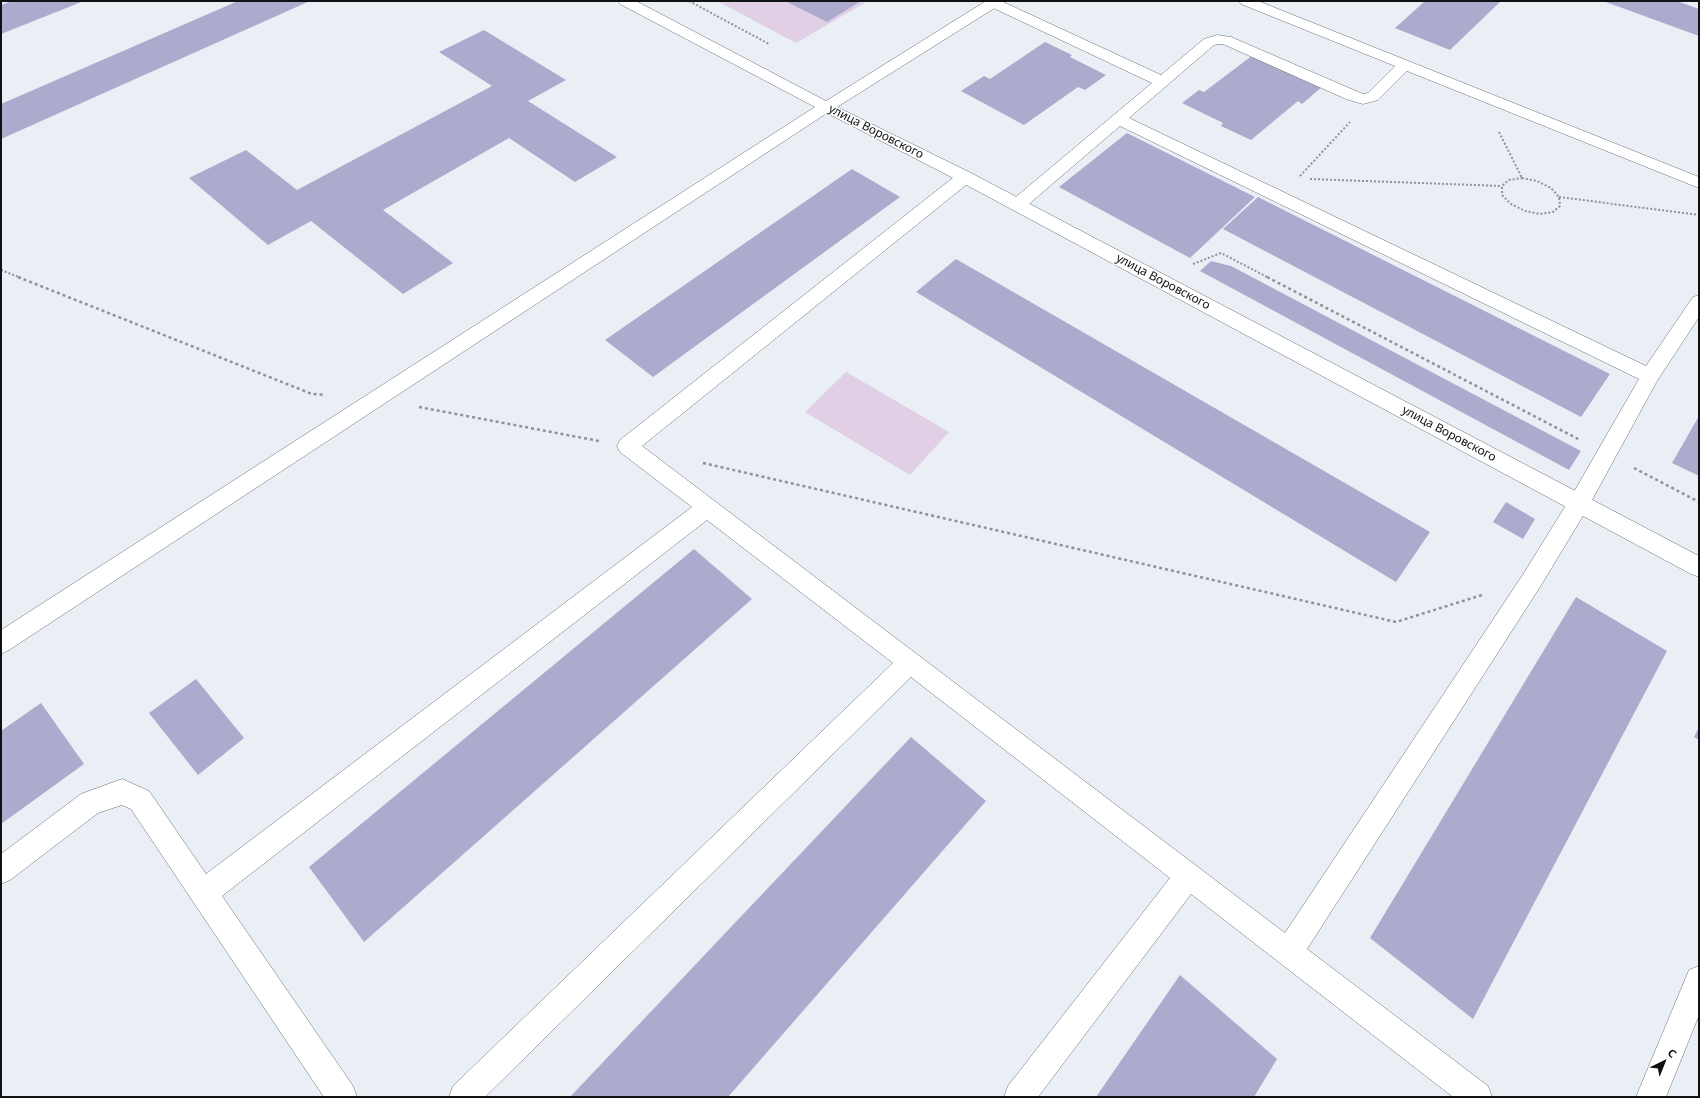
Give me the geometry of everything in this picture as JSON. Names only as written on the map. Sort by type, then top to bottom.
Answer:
[{"type":"street","name":"улица Воровского","points":[[625,1],[826,107],[964,177],[1699,566]]},
{"type":"street","points":[[1246,1],[1699,183]]},
{"type":"street","points":[[1,643],[826,107],[995,2],[1163,82]]},
{"type":"street","points":[[1017,205],[1209,42],[1216,39],[1226,40],[1351,96],[1363,99],[1373,97],[1405,65]]},
{"type":"street","points":[[1118,119],[1650,376]]},
{"type":"street","points":[[964,177],[627,446],[1477,1097]]},
{"type":"street","points":[[1288,953],[1532,580],[1579,503],[1650,376],[1699,302]]},
{"type":"street","points":[[204,893],[708,508]]},
{"type":"street","points":[[464,1097],[910,662]]},
{"type":"street","points":[[1,871],[90,803],[122,792],[140,800],[342,1097]]},
{"type":"street","points":[[1019,1097],[1188,876]]},
{"type":"street","points":[[1651,1097],[1699,980]]},
{"type":"path","points":[[690,1],[772,45]]},
{"type":"path","points":[[1481,95],[1522,178]]},
{"type":"path","points":[[1373,97],[1297,179],[1502,186],[1509,180],[1522,178],[1537,181],[1551,188],[1559,197],[1560,206],[1553,212],[1540,214],[1525,211],[1511,204],[1502,195],[1502,186]]},
{"type":"path","points":[[1559,197],[1699,215]]},
{"type":"path","points":[[1190,265],[1221,253],[1699,502]]},
{"type":"path","points":[[1,270],[312,394],[376,399],[627,446]]},
{"type":"path","points":[[697,462],[1396,622],[1532,580]]},
{"type":"shaded area","points":[[717,1],[868,1],[796,43]]},
{"type":"shaded area","points":[[846,372],[949,432],[910,475],[805,412]]},
{"type":"building","points":[[12,1],[84,1],[1,34],[1,5]]},
{"type":"building","points":[[238,1],[310,1],[1,139],[1,104]]},
{"type":"building","points":[[785,1],[861,1],[827,22]]},
{"type":"building","points":[[1425,1],[1501,1],[1450,50],[1395,28]]},
{"type":"building","points":[[1603,1],[1677,1],[1699,9],[1699,36]]},
{"type":"building","points":[[484,30],[566,80],[528,101],[617,157],[575,182],[509,138],[383,210],[453,263],[403,294],[311,221],[268,245],[189,178],[246,150],[297,190],[492,86],[439,52]]},
{"type":"building","points":[[1045,42],[1072,55],[1070,57],[1106,75],[1085,90],[1078,87],[1024,125],[961,91],[984,76],[990,79]]},
{"type":"building","points":[[1253,55],[1322,87],[1302,104],[1298,101],[1251,140],[1221,126],[1223,123],[1182,103],[1199,90],[1204,92]]},
{"type":"building","points":[[1127,133],[1255,197],[1190,258],[1059,187]]},
{"type":"building","points":[[852,169],[900,197],[653,377],[605,340]]},
{"type":"building","points":[[1258,197],[1610,374],[1581,417],[1223,229]]},
{"type":"building","points":[[956,259],[1430,532],[1396,582],[916,292]]},
{"type":"building","points":[[1211,261],[1231,266],[1581,451],[1569,470],[1200,271]]},
{"type":"building","points":[[1699,416],[1699,476],[1672,463]]},
{"type":"building","points":[[1506,502],[1535,519],[1523,539],[1493,522]]},
{"type":"building","points":[[694,549],[752,599],[364,942],[309,867]]},
{"type":"building","points":[[1576,597],[1667,651],[1473,1019],[1370,938]]},
{"type":"building","points":[[196,679],[244,738],[198,775],[149,713]]},
{"type":"building","points":[[41,703],[84,764],[1,824],[1,731]]},
{"type":"building","points":[[1699,727],[1699,740],[1694,737]]},
{"type":"building","points":[[911,737],[986,801],[728,1097],[570,1097]]},
{"type":"building","points":[[1180,975],[1277,1059],[1254,1097],[1096,1097]]}]
